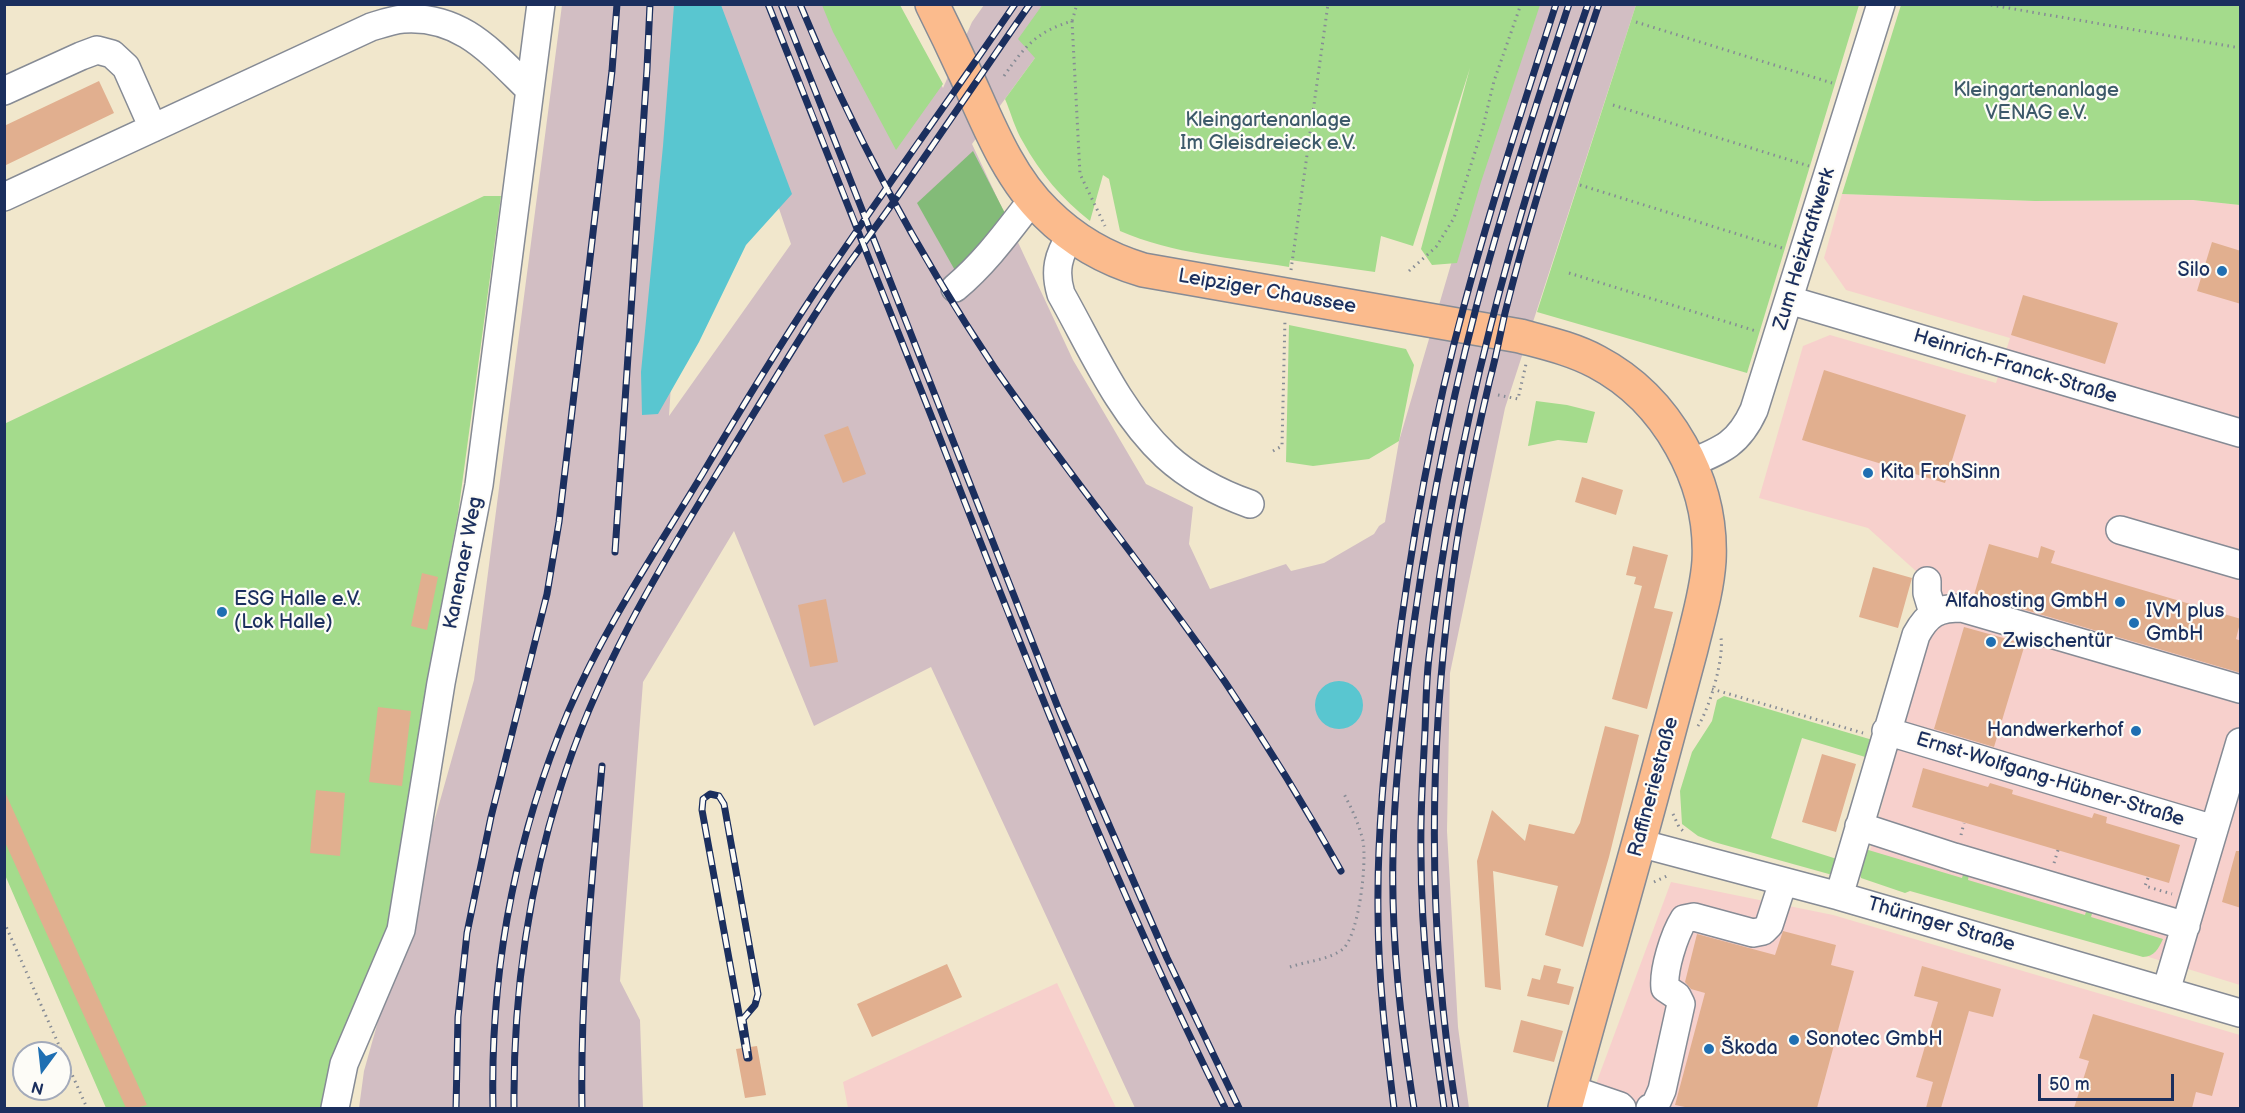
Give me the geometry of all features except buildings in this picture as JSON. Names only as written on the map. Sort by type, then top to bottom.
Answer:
[{"type":"main road","name":"Leipziger Chaussee","points":[[932,4],[1017,177],[1044,212],[1071,235],[1105,256],[1143,270],[1520,336],[1569,350],[1596,362],[1636,389],[1675,434],[1690,463]]},
{"type":"main road","name":"Raffineriestraße","points":[[1568,1099],[1639,843],[1707,580],[1709,559],[1707,528],[1701,494],[1690,463]]},
{"type":"street","name":"Kanenaer Weg","points":[[335,1108],[344,1064],[401,930],[441,683],[479,485],[541,4]]},
{"type":"street","name":"Zum Heizkraftwerk","points":[[1690,463],[1723,449],[1733,442],[1746,427],[1754,410],[1881,4]]},
{"type":"street","points":[[4,197],[371,27],[402,19],[433,21],[462,30],[493,54],[529,89]]},
{"type":"street","points":[[4,92],[81,56],[97,51],[112,54],[126,67],[153,128]]},
{"type":"street","points":[[955,288],[977,270],[1033,199]]},
{"type":"street","points":[[1071,235],[1059,258],[1057,281],[1061,294],[1121,401],[1149,439],[1167,457],[1223,494],[1250,504]]},
{"type":"street","name":"Heinrich-Franck-Straße","points":[[1789,300],[2241,433]]},
{"type":"street","points":[[2120,530],[2241,565]]},
{"type":"street","points":[[1927,581],[1927,593],[1933,613]]},
{"type":"street","points":[[1839,896],[1916,635],[1923,621],[1933,613],[1948,608],[1962,608],[2241,690]]},
{"type":"street","name":"Ernst-Wolfgang-Hübner-Straße","points":[[1886,731],[2214,829]]},
{"type":"street","points":[[2166,991],[2241,742]]},
{"type":"street","points":[[1859,826],[1954,857],[2186,926]]},
{"type":"street","name":"Thüringer Straße","points":[[1639,843],[1839,896],[2241,1012]]},
{"type":"street","points":[[1650,1108],[1656,1106],[1662,1090],[1681,1004],[1677,996],[1665,988],[1664,979],[1677,930],[1684,919],[1694,917],[1753,933],[1763,931],[1769,925],[1783,882]]},
{"type":"street","points":[[1568,1099],[1620,1108]]},
{"type":"path","points":[[1077,4],[1072,21],[1080,174],[1106,232]]},
{"type":"path","points":[[1290,280],[1328,4]]},
{"type":"path","points":[[1410,271],[1436,247],[1455,218],[1483,127],[1494,81],[1521,4]]},
{"type":"path","points":[[1985,4],[2241,48]]},
{"type":"path","points":[[1004,75],[1026,45],[1052,27],[1072,21]]},
{"type":"path","points":[[1636,21],[1842,86]]},
{"type":"path","points":[[1613,105],[1816,169]]},
{"type":"path","points":[[1580,185],[1791,251]]},
{"type":"path","points":[[1569,273],[1765,333]]},
{"type":"path","points":[[1273,451],[1282,446],[1285,315]]},
{"type":"path","points":[[1498,395],[1518,399],[1528,353]]},
{"type":"path","points":[[1696,728],[1706,712],[1722,657],[1720,633]]},
{"type":"path","points":[[1712,688],[1878,738],[1886,731]]},
{"type":"path","points":[[1290,967],[1331,955],[1344,948],[1353,932],[1361,885],[1363,843],[1356,817],[1344,794]]},
{"type":"path","points":[[1672,810],[1678,827],[1688,835]]},
{"type":"path","points":[[2148,878],[2145,886],[2173,895]]},
{"type":"path","points":[[4,922],[87,1108]]},
{"type":"shaded area","points":[[562,5],[702,5],[687,136],[669,416],[791,244],[710,5],[896,5],[943,88],[972,22],[984,5],[1079,5],[1035,58],[972,144],[1073,360],[1146,484],[1193,507],[1189,544],[1210,589],[1286,564],[1291,571],[1324,563],[1374,534],[1385,522],[1399,441],[1474,186],[1535,5],[1636,5],[1505,408],[1450,673],[1447,831],[1458,1027],[1469,1108],[1135,1108],[931,667],[814,726],[734,531],[643,682],[620,981],[640,1020],[643,1108],[359,1108],[364,1071],[474,680]]},
{"type":"shaded area","points":[[1842,194],[2035,201],[2193,200],[2240,205],[2240,985],[1865,870],[1938,586],[1927,581],[1868,528],[1759,498],[1803,346],[1830,335],[1996,383],[2010,338],[1846,290],[1824,258]]},
{"type":"shaded area","points":[[1671,882],[1833,915],[2240,1035],[2240,1108],[1587,1108]]},
{"type":"shaded area","points":[[1057,983],[1116,1108],[848,1108],[843,1082]]},
{"type":"green space","name":"Kleingartenanlage Im Gleisdreieck e.V.","points":[[1043,4],[1540,5],[1481,182],[1457,263],[1432,265],[1421,249],[1470,68],[1413,246],[1381,236],[1375,272],[1290,260],[1289,267],[1203,254],[1140,239],[1120,231],[1109,179],[1103,175],[1090,221],[1061,195],[1037,164],[1020,137],[1005,99],[1035,58],[1018,39]]},
{"type":"green space","points":[[822,5],[900,5],[943,84],[896,150],[833,32]]},
{"type":"green space","points":[[1636,5],[1859,5],[1747,373],[1537,312]]},
{"type":"green space","name":"Kleingartenanlage VENAG e.V.","points":[[1901,5],[2240,5],[2240,205],[2193,200],[2035,201],[1842,194]]},
{"type":"green space","points":[[973,151],[1008,219],[957,274],[917,203]]},
{"type":"green space","name":"ESG Halle e.V. (Lok Halle)","points":[[484,196],[501,196],[458,514],[422,709],[388,931],[325,1090],[322,1108],[106,1108],[5,875],[4,424]]},
{"type":"green space","points":[[1289,325],[1406,349],[1414,365],[1399,441],[1369,459],[1313,466],[1286,462]]},
{"type":"green space","points":[[1536,401],[1595,412],[1587,443],[1558,440],[1528,446]]},
{"type":"green space","points":[[1724,696],[1876,741],[1872,759],[1802,738],[1771,838],[1840,860],[1836,876],[1714,842],[1698,836],[1682,824],[1680,791],[1692,752],[1712,721],[1717,700]]},
{"type":"green space","points":[[1865,849],[1962,878],[1965,868],[1970,870],[1968,880],[2085,915],[2088,905],[2094,907],[2091,917],[2163,939],[2153,954],[2143,957],[1910,891],[1905,893],[1861,878],[1859,871]]},
{"type":"water","points":[[674,5],[721,5],[792,194],[746,245],[699,342],[658,414],[642,415],[641,372]]},
{"type":"water","points":[[1339,681],[1356,688],[1363,705],[1356,722],[1339,729],[1322,722],[1315,705],[1322,688]]},
{"type":"railway","points":[[456,1108],[458,1017],[467,933],[491,817],[547,594],[559,522],[612,71],[617,4]]},
{"type":"railway","points":[[615,552],[650,4]]},
{"type":"railway","points":[[768,4],[1072,769],[1145,940],[1225,1108]]},
{"type":"railway","points":[[781,4],[1059,710],[1167,958],[1239,1108]]},
{"type":"railway","points":[[800,4],[864,145],[913,236],[966,324],[1022,407],[1225,682],[1285,775],[1341,871]]},
{"type":"railway","points":[[493,1108],[493,1057],[501,956],[520,857],[549,760],[582,681],[631,590],[786,337],[1015,4]]},
{"type":"railway","points":[[514,1108],[519,987],[539,868],[574,747],[609,665],[672,548],[810,323],[1030,4]]},
{"type":"railway","points":[[1394,1108],[1381,986],[1378,882],[1385,767],[1407,585],[1422,490],[1453,349],[1497,190],[1556,4]]},
{"type":"railway","points":[[1414,1108],[1398,982],[1393,887],[1396,785],[1414,623],[1436,487],[1465,352],[1509,193],[1569,4]]},
{"type":"railway","points":[[1444,1108],[1428,982],[1421,887],[1421,809],[1429,657],[1454,490],[1490,326],[1536,164],[1588,4]]},
{"type":"railway","points":[[1456,1108],[1440,977],[1434,847],[1438,716],[1454,559],[1473,456],[1515,274],[1549,158],[1599,4]]},
{"type":"railway","points":[[582,1108],[585,980],[602,766]]},
{"type":"railway","points":[[747,1058],[702,810],[703,799],[710,794],[719,796],[724,804],[758,994],[755,1005],[743,1019],[749,1058]]},
{"type":"place","name":"Silo","points":[[2222,271]]},
{"type":"place","name":"Kita FrohSinn","points":[[1868,473]]},
{"type":"place","name":"Alfahosting GmbH","points":[[2120,602]]},
{"type":"place","name":"ESG Halle e.V. (Lok Halle)","points":[[222,612]]},
{"type":"place","name":"IVM plus GmbH","points":[[2134,623]]},
{"type":"place","name":"Zwischentür","points":[[1991,642]]},
{"type":"place","name":"Handwerkerhof","points":[[2136,731]]},
{"type":"place","name":"Sonotec GmbH","points":[[1794,1040]]},
{"type":"place","name":"Škoda","points":[[1709,1049]]}]
